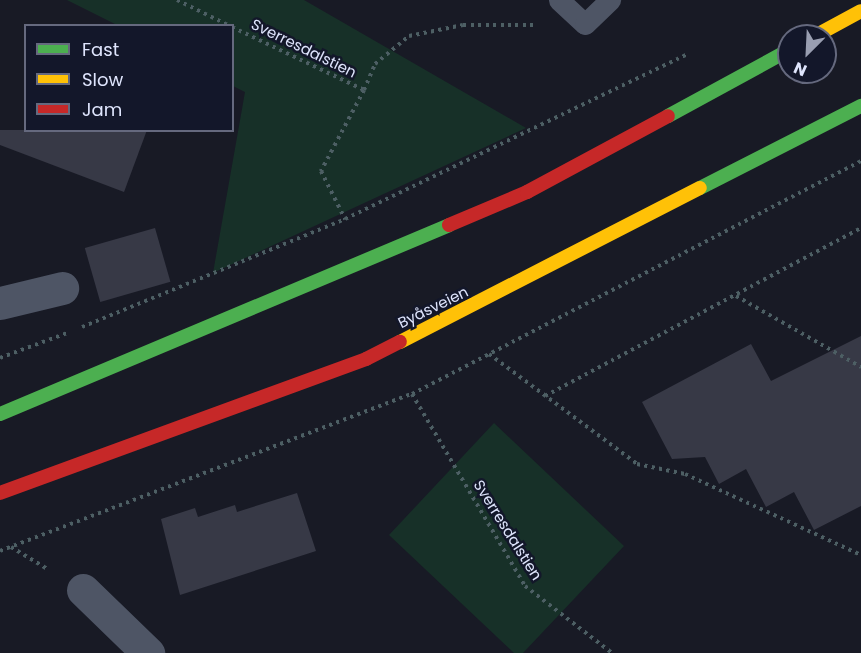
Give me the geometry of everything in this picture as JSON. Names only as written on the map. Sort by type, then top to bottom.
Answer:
[{"type":"main road","points":[[837,24],[861,11]]},
{"type":"main road","points":[[0,414],[527,192],[777,57]]},
{"type":"main road","name":"Byåsveien","points":[[0,493],[366,359],[861,106]]},
{"type":"street","points":[[0,303],[63,288]]},
{"type":"street","points":[[82,590],[148,653]]},
{"type":"lane","points":[[559,0],[585,24],[610,0]]},
{"type":"path","name":"Sverresdalstien","points":[[177,0],[227,24]]},
{"type":"path","points":[[364,90],[375,64],[409,36],[463,25],[585,24]]},
{"type":"path","name":"Sverresdalstien","points":[[234,27],[364,90],[321,171],[345,219]]},
{"type":"path","points":[[0,358],[345,219],[693,51]]},
{"type":"path","points":[[545,396],[861,228]]},
{"type":"path","points":[[736,296],[861,367]]},
{"type":"path","points":[[489,354],[637,464],[685,474],[861,555]]},
{"type":"path","name":"Sverresdalstien","points":[[412,394],[525,586],[612,653]]},
{"type":"path","points":[[0,551],[53,531]]},
{"type":"green space","points":[[67,0],[304,0],[526,128],[213,273],[245,92],[234,86],[234,24],[115,24]]},
{"type":"green space","points":[[494,423],[624,546],[523,653],[514,653],[389,535]]},
{"type":"building","points":[[0,130],[146,132],[124,192],[0,145]]},
{"type":"building","points":[[155,228],[170,282],[100,302],[85,248]]},
{"type":"building","points":[[861,336],[861,506],[814,530],[794,492],[766,507],[746,469],[719,484],[705,457],[672,459],[642,402],[751,344],[771,381]]},
{"type":"building","points":[[297,493],[316,551],[180,595],[161,519],[195,508],[198,517],[235,505],[237,512]]},
{"type":"traffic: fast","points":[[668,116],[777,57]]},
{"type":"traffic: fast","points":[[700,188],[861,106]]},
{"type":"traffic: fast","points":[[0,414],[449,225]]},
{"type":"traffic: slow","points":[[837,24],[861,11]]},
{"type":"traffic: slow","points":[[400,342],[700,188]]},
{"type":"traffic: jam","points":[[449,225],[527,192],[668,116]]},
{"type":"traffic: jam","points":[[0,493],[366,359],[400,342]]}]
